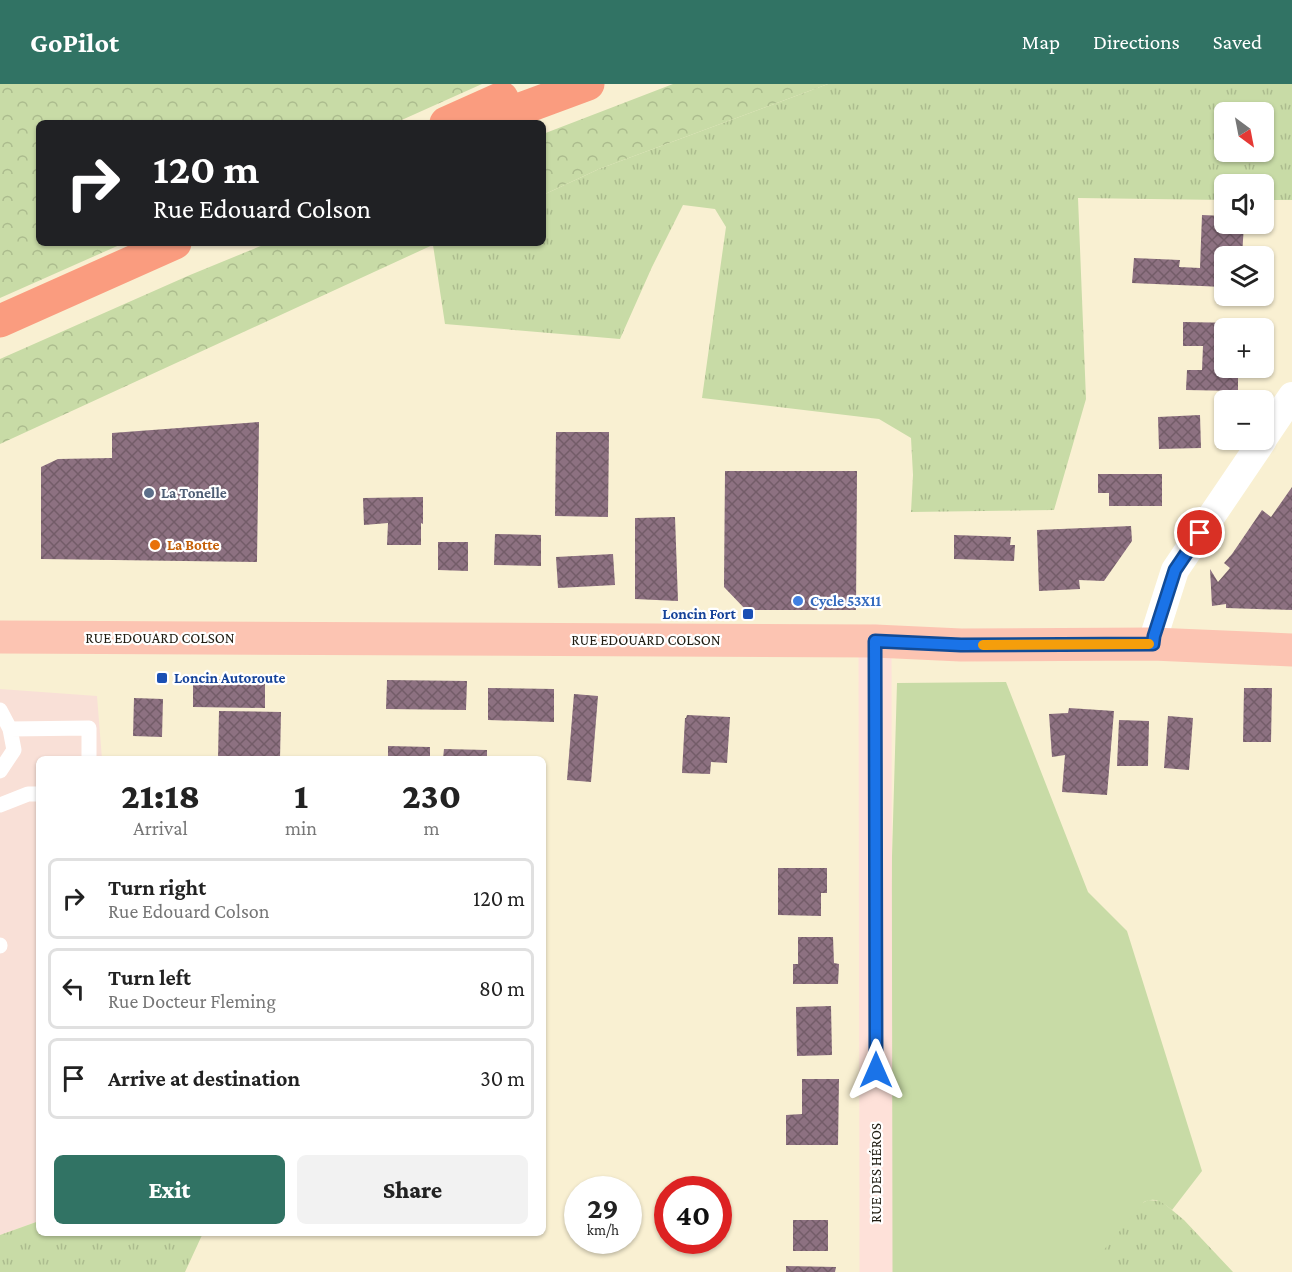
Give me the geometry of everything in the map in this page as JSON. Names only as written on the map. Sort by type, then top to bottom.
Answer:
[{"type":"highway","points":[[453,120],[533,84]]},
{"type":"highway","points":[[491,120],[588,84]]},
{"type":"highway","points":[[0,321],[168,246]]},
{"type":"main road","name":"RUE EDOUARD COLSON","points":[[0,637],[875,641],[961,645],[1153,644],[1292,650]]},
{"type":"street","points":[[1274,423],[1292,396]]},
{"type":"street","points":[[1153,644],[1175,570],[1256,450]]},
{"type":"street","name":"RUE DES HÉROS","points":[[875,641],[876,1272]]},
{"type":"lane","points":[[0,710],[10,729],[14,750],[0,771]]},
{"type":"lane","points":[[10,729],[89,728],[89,756]]},
{"type":"lane","points":[[0,806],[28,794],[36,794]]},
{"type":"shaded area","points":[[0,689],[97,696],[102,756],[36,756],[36,1222],[0,1235]]},
{"type":"green space","points":[[0,84],[482,84],[402,120],[36,120],[36,246],[117,246],[0,298]]},
{"type":"green space","points":[[673,84],[828,84],[599,169],[546,194],[546,133]]},
{"type":"green space","points":[[828,84],[1292,84],[1292,200],[1274,200],[1274,174],[1214,174],[1214,200],[1078,198],[1086,399],[1054,510],[911,512],[913,475],[911,438],[879,419],[702,398],[726,227],[715,209],[683,205],[620,339],[445,324],[433,246],[546,246],[546,194],[599,169]]},
{"type":"green space","points":[[261,246],[430,246],[0,444],[0,359]]},
{"type":"green space","points":[[1006,682],[1088,892],[1127,931],[1202,1171],[1172,1210],[1156,1200],[1144,1202],[1092,1264],[1092,1272],[880,1272],[897,683]]},
{"type":"green space","points":[[1148,1200],[1161,1201],[1184,1220],[1233,1272],[1085,1272],[1128,1211]]},
{"type":"green space","points":[[36,1222],[36,1236],[202,1236],[185,1272],[0,1272],[0,1235]]},
{"type":"building","points":[[1202,215],[1214,216],[1214,234],[1243,234],[1243,246],[1214,246],[1214,287],[1132,283],[1134,258],[1180,260],[1179,267],[1200,268]]},
{"type":"building","points":[[1183,322],[1214,323],[1214,378],[1238,378],[1238,390],[1186,390],[1187,370],[1202,370],[1203,346],[1183,346]]},
{"type":"building","points":[[1200,415],[1201,448],[1159,449],[1158,417]]},
{"type":"building","name":"La Tonelle","points":[[259,422],[257,562],[41,559],[41,467],[58,459],[112,458],[112,433]]},
{"type":"building","points":[[556,432],[609,432],[608,517],[555,516]]},
{"type":"building","points":[[725,471],[857,471],[856,610],[746,610],[724,587]]},
{"type":"building","points":[[1098,474],[1162,474],[1162,506],[1109,506],[1109,493],[1098,493]]},
{"type":"building","points":[[1292,487],[1292,610],[1226,608],[1226,604],[1212,606],[1210,569],[1218,582],[1230,568],[1224,563],[1262,510],[1271,517]]},
{"type":"building","points":[[423,497],[421,545],[387,545],[388,523],[364,525],[363,498]]},
{"type":"building","points":[[675,517],[678,601],[635,599],[635,518]]},
{"type":"building","points":[[1131,526],[1132,541],[1104,581],[1079,580],[1080,589],[1039,591],[1037,530]]},
{"type":"building","points":[[495,534],[541,535],[541,566],[494,565]]},
{"type":"building","points":[[954,535],[1011,537],[1010,545],[1015,545],[1014,561],[954,559]]},
{"type":"building","points":[[438,542],[468,542],[468,571],[438,570]]},
{"type":"building","points":[[613,554],[615,585],[558,588],[556,557]]},
{"type":"building","points":[[193,679],[265,680],[265,708],[193,707]]},
{"type":"building","points":[[387,680],[467,681],[466,710],[386,709]]},
{"type":"building","points":[[488,688],[554,689],[554,722],[488,720]]},
{"type":"building","points":[[1244,688],[1272,688],[1271,742],[1243,742]]},
{"type":"building","points":[[574,694],[598,696],[591,782],[567,780]]},
{"type":"building","points":[[134,698],[163,699],[162,737],[133,736]]},
{"type":"building","points":[[1069,708],[1114,711],[1107,795],[1062,792],[1065,755],[1052,757],[1049,714],[1068,713]]},
{"type":"building","points":[[219,711],[281,712],[280,756],[218,756]]},
{"type":"building","points":[[687,715],[730,717],[727,763],[711,762],[710,774],[682,773]]},
{"type":"building","points":[[1168,716],[1193,718],[1189,770],[1164,768]]},
{"type":"building","points":[[1119,720],[1149,721],[1148,766],[1117,766]]},
{"type":"building","points":[[388,746],[430,747],[430,756],[388,756]]},
{"type":"building","points":[[444,749],[487,750],[487,756],[443,756]]},
{"type":"building","points":[[778,868],[827,868],[827,893],[821,893],[821,916],[778,915]]},
{"type":"building","points":[[798,937],[833,937],[834,963],[839,964],[838,984],[793,984],[793,964],[798,964]]},
{"type":"building","points":[[831,1006],[832,1055],[797,1056],[796,1007]]},
{"type":"building","points":[[802,1079],[839,1079],[838,1145],[786,1145],[786,1115],[802,1114]]},
{"type":"building","points":[[793,1220],[828,1220],[828,1251],[793,1251]]},
{"type":"building","points":[[786,1266],[836,1267],[835,1272],[786,1272]]},
{"type":"slow traffic","points":[[983,645],[1149,644]]},
{"type":"place","name":"La Tonelle","points":[[149,493]]},
{"type":"place","name":"La Botte","points":[[155,545]]},
{"type":"place","name":"Cycle 53X11","points":[[798,601]]},
{"type":"place","name":"Loncin Fort","points":[[748,614]]},
{"type":"place","name":"Loncin Autoroute","points":[[162,678]]},
{"type":"route","points":[[876,1070],[875,641],[961,645],[1153,644],[1175,570],[1200,533]]}]
